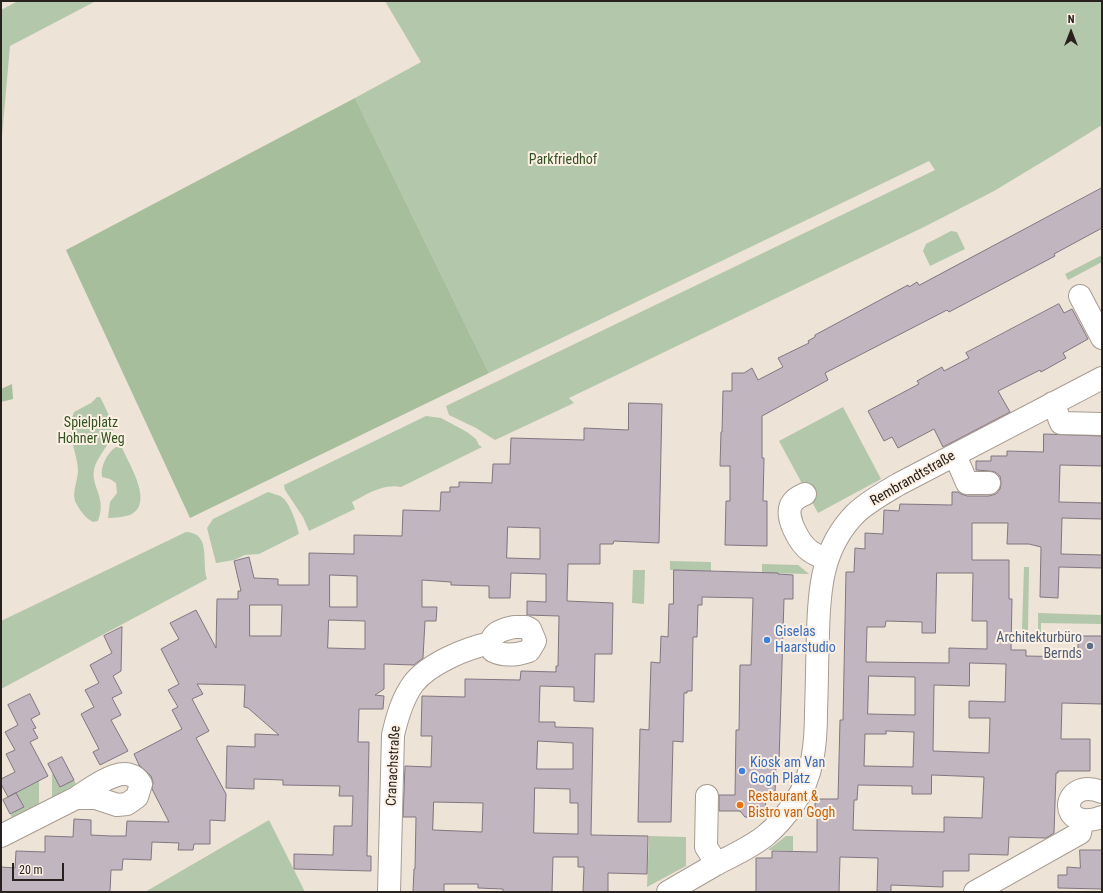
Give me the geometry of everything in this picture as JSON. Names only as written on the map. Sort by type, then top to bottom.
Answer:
[{"type":"street","points":[[1080,296],[1102,338]]},
{"type":"street","name":"Rembrandtstraße","points":[[668,892],[746,849],[764,837],[796,802],[806,784],[811,767],[816,728],[817,654],[821,584],[827,559],[833,545],[856,513],[898,484],[1102,378]]},
{"type":"street","points":[[1052,403],[1062,423],[1102,424]]},
{"type":"street","points":[[955,455],[968,483],[989,483]]},
{"type":"street","points":[[805,494],[797,498],[791,504],[789,512],[790,519],[800,541],[810,552],[827,559]]},
{"type":"street","name":"Cranachstraße","points":[[389,892],[393,735],[397,717],[403,702],[413,684],[432,667],[455,655],[490,643]]},
{"type":"street","points":[[1092,819],[1076,818],[1070,811],[1070,802],[1072,797],[1082,789],[1088,788],[1102,792]]},
{"type":"street","points":[[707,796],[706,847],[717,864]]},
{"type":"street","points":[[1,836],[76,798]]},
{"type":"street","points":[[975,892],[1080,833],[1092,819]]},
{"type":"green space","points":[[18,1],[96,1],[10,46],[1,147],[1,10]]},
{"type":"green space","name":"Parkfriedhof","points":[[385,1],[1102,1],[1102,125],[994,191],[926,226],[569,398],[574,403],[495,440],[476,428],[449,415],[446,406],[935,170],[929,161],[489,373],[355,98],[421,62]]},
{"type":"green space","points":[[355,98],[489,373],[190,518],[66,250]]},
{"type":"green space","points":[[951,231],[957,232],[965,249],[930,266],[923,251],[926,244]]},
{"type":"green space","points":[[1102,255],[1102,262],[1068,280],[1065,274]]},
{"type":"green space","points":[[12,384],[13,399],[1,402],[1,389]]},
{"type":"green space","name":"Spielplatz Hohner Weg","points":[[97,397],[100,397],[110,417],[113,428],[108,444],[98,459],[94,470],[95,482],[101,506],[98,521],[93,522],[82,513],[74,497],[78,470],[72,441],[71,427],[74,412],[91,403]]},
{"type":"green space","points":[[843,407],[881,479],[818,513],[779,441]]},
{"type":"green space","points":[[426,416],[441,418],[467,432],[476,439],[482,447],[401,487],[395,486],[382,488],[370,493],[352,502],[355,509],[309,531],[303,517],[285,490],[284,485]]},
{"type":"green space","points":[[116,447],[122,448],[134,473],[138,483],[140,502],[137,510],[130,515],[108,518],[110,502],[117,493],[116,483],[110,479],[102,477],[102,469],[107,456]]},
{"type":"green space","points":[[268,492],[280,496],[289,505],[299,534],[259,554],[245,555],[234,560],[216,563],[207,528],[213,519]]},
{"type":"green space","points":[[186,532],[194,534],[202,543],[207,579],[1,689],[1,621]]},
{"type":"green space","points":[[670,561],[711,562],[711,571],[670,570]]},
{"type":"green space","points":[[762,564],[798,565],[809,574],[762,573]]},
{"type":"green space","points":[[1024,567],[1029,567],[1028,630],[1022,630]]},
{"type":"green space","points":[[633,570],[645,570],[644,604],[632,603]]},
{"type":"green space","points":[[1038,613],[1102,615],[1102,624],[1041,623],[1041,633],[1038,633]]},
{"type":"green space","points":[[52,774],[74,780],[76,784],[52,798]]},
{"type":"green space","points":[[39,781],[39,805],[12,819],[11,814],[23,807],[16,793]]},
{"type":"green space","points":[[269,820],[305,892],[145,892]]},
{"type":"green space","points":[[649,836],[686,837],[686,866],[647,887]]},
{"type":"green space","points":[[786,836],[793,836],[793,851],[768,850]]},
{"type":"building","points":[[1102,188],[1102,228],[1054,254],[1055,256],[949,312],[947,310],[825,373],[828,380],[762,416],[762,458],[764,458],[763,501],[767,501],[767,546],[725,545],[726,501],[730,501],[730,466],[720,466],[721,432],[723,391],[732,391],[732,373],[744,373],[752,368],[758,380],[783,367],[778,358],[809,343],[808,341],[815,337],[815,335],[908,285],[909,287],[917,282],[919,285]]},
{"type":"building","points":[[1059,304],[1064,313],[1072,309],[1088,339],[1063,353],[1066,358],[1041,372],[1040,370],[998,391],[1010,412],[943,447],[934,429],[898,448],[892,437],[884,441],[868,411],[919,384],[917,381],[942,367],[944,371],[969,358],[966,353]]},
{"type":"building","points":[[629,403],[662,404],[659,543],[614,541],[613,544],[600,544],[600,564],[568,564],[567,601],[613,603],[612,654],[595,654],[594,702],[574,701],[574,687],[540,686],[539,722],[555,722],[555,727],[593,728],[591,835],[648,836],[647,874],[608,873],[608,892],[583,892],[584,867],[578,867],[578,857],[553,857],[552,892],[503,892],[503,889],[478,888],[478,884],[444,884],[444,892],[413,892],[416,817],[403,817],[405,766],[431,767],[432,736],[421,736],[422,696],[465,697],[465,679],[520,680],[521,671],[556,672],[556,666],[558,666],[559,616],[527,615],[527,601],[546,602],[546,574],[511,573],[510,598],[489,598],[489,586],[451,585],[451,582],[422,580],[422,607],[437,607],[436,621],[425,621],[423,658],[414,665],[384,664],[384,689],[375,695],[384,696],[383,709],[359,709],[358,742],[369,742],[367,856],[371,856],[371,871],[294,869],[294,854],[333,855],[334,826],[352,826],[353,796],[339,796],[340,786],[283,785],[283,780],[254,779],[254,789],[226,788],[227,746],[255,747],[255,734],[279,735],[248,708],[244,707],[245,685],[197,684],[203,694],[192,699],[209,731],[196,738],[226,794],[225,821],[210,820],[210,844],[194,844],[193,850],[178,850],[179,843],[152,842],[151,860],[123,859],[122,870],[111,870],[110,892],[1,892],[1,867],[15,868],[16,851],[45,852],[45,836],[73,837],[74,819],[91,820],[91,835],[111,836],[126,836],[127,821],[169,822],[152,789],[153,782],[151,776],[139,765],[134,754],[182,729],[172,710],[178,707],[168,690],[179,684],[161,649],[179,639],[170,623],[196,610],[216,648],[217,599],[238,599],[238,591],[241,591],[234,561],[249,557],[254,578],[278,579],[278,585],[309,585],[309,553],[354,554],[354,535],[402,536],[403,510],[440,511],[441,492],[450,492],[450,487],[459,487],[459,482],[492,483],[493,464],[510,464],[511,438],[584,440],[584,428],[628,430]],"holes":[[[508,527],[540,528],[540,559],[507,558]],[[330,575],[357,576],[357,607],[330,607]],[[250,605],[282,605],[281,636],[250,636]],[[329,620],[365,621],[365,649],[328,648]],[[538,741],[573,743],[573,769],[537,769]],[[535,788],[570,789],[570,803],[578,803],[578,834],[534,833]],[[434,802],[483,803],[482,832],[433,830]]]},
{"type":"building","points":[[1044,434],[1102,436],[1102,466],[1060,465],[1059,502],[1102,503],[1102,519],[1062,518],[1061,554],[1102,555],[1102,568],[1059,567],[1058,598],[1040,597],[1041,547],[1029,544],[1007,544],[1008,523],[972,523],[972,560],[1009,560],[1009,599],[1012,599],[1011,650],[1026,650],[1026,656],[1078,657],[1078,636],[1102,636],[1102,704],[1062,703],[1061,739],[1090,739],[1090,771],[1058,771],[1058,773],[1056,773],[1054,833],[1046,838],[1009,837],[1008,855],[969,854],[969,871],[943,871],[943,887],[891,885],[891,892],[877,892],[878,858],[840,857],[839,892],[756,892],[756,858],[772,858],[772,851],[817,852],[817,814],[815,814],[815,799],[838,799],[840,720],[843,720],[846,572],[854,572],[855,548],[865,549],[865,533],[883,534],[884,510],[899,511],[900,504],[952,505],[952,492],[958,492],[967,496],[989,496],[996,494],[1000,489],[1000,476],[995,472],[976,470],[976,461],[991,461],[991,456],[1007,456],[1007,451],[1043,452]],"holes":[[[937,573],[973,573],[972,621],[987,621],[987,649],[949,648],[949,663],[866,662],[867,627],[885,627],[886,621],[922,622],[922,633],[935,633]],[[970,663],[1006,664],[1005,702],[969,701],[969,718],[990,718],[989,753],[933,751],[934,685],[969,686]],[[869,676],[915,677],[915,715],[868,714]],[[886,731],[914,732],[913,767],[864,766],[865,734],[886,734]],[[932,775],[984,777],[982,818],[944,817],[944,832],[853,830],[854,800],[857,800],[858,785],[912,786],[912,794],[931,794]]]},
{"type":"building","points":[[674,570],[778,573],[793,575],[793,599],[784,599],[779,762],[776,762],[775,794],[765,801],[766,807],[753,817],[745,817],[740,811],[719,811],[719,795],[735,795],[736,730],[739,730],[740,665],[751,665],[753,598],[702,597],[702,605],[698,605],[697,637],[693,637],[692,691],[687,691],[687,693],[684,693],[683,742],[673,741],[671,822],[638,822],[640,729],[649,730],[651,662],[660,663],[661,636],[668,637],[669,604],[673,604]]},
{"type":"building","points":[[122,627],[121,671],[113,676],[122,693],[112,698],[121,715],[111,720],[128,751],[100,765],[93,752],[99,749],[81,714],[94,707],[85,690],[99,683],[90,665],[112,653],[104,636]]},
{"type":"building","points":[[30,694],[40,714],[31,719],[36,728],[33,729],[38,738],[30,742],[48,776],[8,797],[1,784],[1,779],[15,772],[6,754],[15,750],[5,732],[18,725],[8,705]]},
{"type":"building","points":[[62,757],[74,780],[60,787],[48,764]]},
{"type":"building","points":[[16,793],[24,807],[10,814],[3,800]]},
{"type":"building","points":[[1080,850],[1102,850],[1102,889],[1058,888],[1058,875],[1067,875],[1067,867],[1080,868]]},
{"type":"place","name":"Giselas Haarstudio","points":[[767,640]]},
{"type":"place","name":"Architekturbüro Bernds","points":[[1090,646]]},
{"type":"place","name":"Kiosk am Van Gogh Platz","points":[[742,771]]},
{"type":"place","name":"Restaurant & Bistro van Gogh","points":[[740,805]]}]
